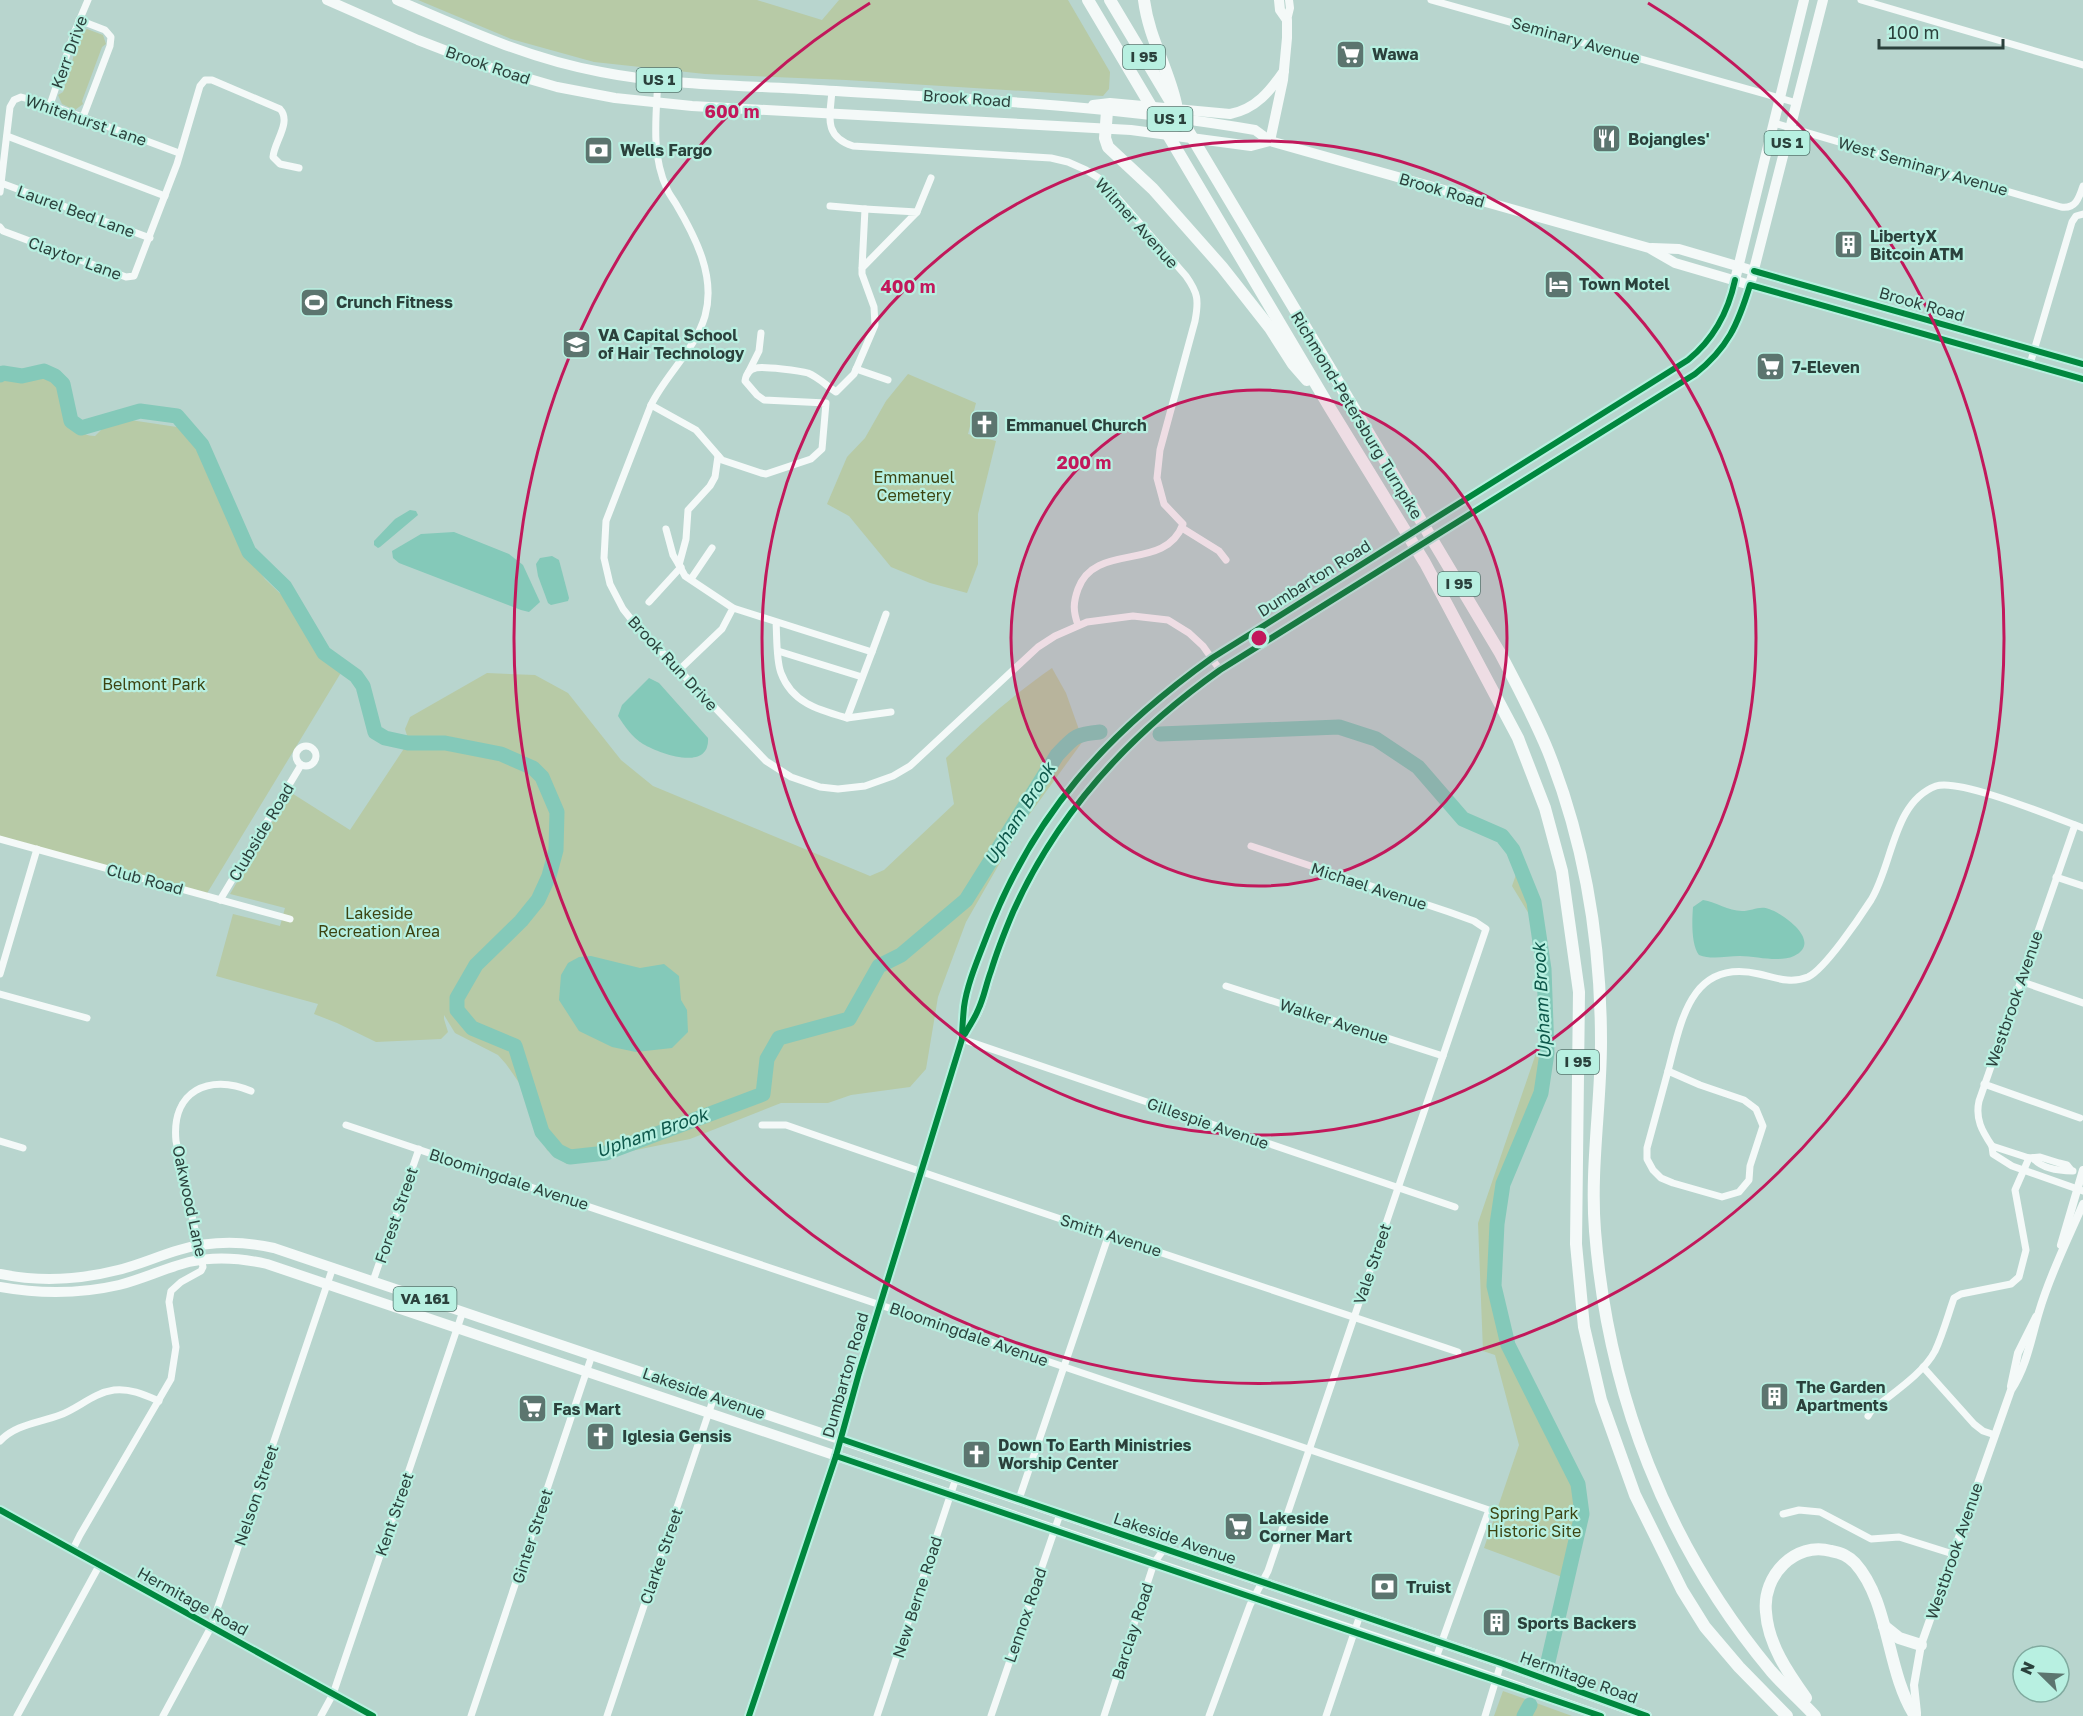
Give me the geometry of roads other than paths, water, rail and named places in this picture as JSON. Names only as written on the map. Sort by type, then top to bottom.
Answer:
[{"type":"highway","name":"Richmond-Petersburg Turnpike","points":[[1088,0],[1330,408],[1425,562],[1518,738],[1545,807],[1563,871],[1579,992],[1576,1244],[1584,1327],[1601,1400],[1635,1495],[1682,1590],[1705,1627],[1739,1668],[1787,1716]]},
{"type":"highway","name":"Richmond-Petersburg Turnpike","points":[[1110,0],[1500,653],[1530,710],[1547,749],[1571,814],[1581,853],[1597,950],[1601,1045],[1594,1207],[1599,1273],[1623,1393],[1636,1435],[1678,1532],[1727,1613],[1773,1672],[1817,1716]]},
{"type":"highway","points":[[1144,0],[1149,29],[1172,86],[1178,114]]},
{"type":"highway","points":[[1114,109],[1106,129],[1108,147],[1153,189],[1222,267],[1270,328],[1293,364],[1330,408]]},
{"type":"highway","points":[[1817,1716],[1791,1677],[1770,1638],[1765,1610],[1767,1594],[1774,1576],[1783,1563],[1811,1548],[1845,1554],[1856,1564],[1870,1584],[1904,1695],[1916,1716]]},
{"type":"highway","points":[[1883,1625],[1899,1638],[1921,1645]]},
{"type":"main road","name":"Brook Road","points":[[327,0],[442,50],[518,77],[586,93],[657,104],[1131,130],[1251,146],[1270,141]]},
{"type":"main road","name":"Brook Road","points":[[397,0],[528,54],[601,72],[658,80],[991,99],[1114,109],[1255,130],[1270,141],[1649,248],[1679,249],[2083,364]]},
{"type":"main road","points":[[1270,141],[1284,71],[1287,20],[1280,10],[1279,0]]},
{"type":"main road","name":"US 1","points":[[1738,266],[1804,0]]},
{"type":"main road","name":"US 1","points":[[1750,285],[1823,0]]},
{"type":"main road","points":[[1114,109],[1237,113],[1266,96],[1284,71]]},
{"type":"main road","name":"Brook Road","points":[[1649,248],[1675,263],[2083,379]]},
{"type":"main road","points":[[1735,280],[1738,266]]},
{"type":"main road","name":"Dumbarton Road","points":[[962,1039],[964,1005],[990,929],[1022,860],[1047,820],[1083,772],[1107,746],[1150,705],[1212,658],[1676,368],[1700,350],[1720,325],[1735,280]]},
{"type":"main road","name":"Dumbarton Road","points":[[749,1716],[837,1455],[880,1304],[962,1039],[979,1009],[1001,942],[1014,911],[1038,864],[1067,817],[1124,749],[1182,698],[1220,670],[1704,367],[1732,334],[1750,285]]},
{"type":"main road","name":"Lakeside Avenue","points":[[0,1274],[44,1279],[90,1276],[198,1245],[227,1242],[256,1244],[289,1252],[1501,1663]]},
{"type":"main road","name":"Lakeside Avenue","points":[[0,1287],[45,1292],[92,1290],[202,1260],[223,1258],[252,1260],[458,1327],[1496,1679]]},
{"type":"main road","name":"Hermitage Road","points":[[1501,1663],[1647,1716]]},
{"type":"main road","name":"Hermitage Road","points":[[1496,1679],[1601,1716]]},
{"type":"street","name":"Kerr Drive","points":[[50,105],[88,0]]},
{"type":"street","points":[[1287,20],[1289,0]]},
{"type":"street","name":"Seminary Avenue","points":[[1431,0],[1780,99]]},
{"type":"street","points":[[1861,0],[2083,65]]},
{"type":"street","points":[[79,20],[105,30],[111,38],[83,117]]},
{"type":"street","name":"Claytor Lane","points":[[2,229],[129,278],[136,274],[165,196],[200,86],[205,80],[280,109],[284,114],[284,121],[273,157],[280,164],[299,168]]},
{"type":"street","points":[[657,104],[658,80]]},
{"type":"street","name":"Wilmer Avenue","points":[[832,91],[831,129],[836,138],[853,146],[1044,158],[1068,162],[1086,170],[1109,187],[1185,276],[1196,292],[1198,307],[1160,450],[1157,478],[1164,504],[1183,524],[1182,528],[1219,551],[1226,560]]},
{"type":"street","name":"Whitehurst Lane","points":[[0,192],[10,107],[17,98],[26,97],[50,105],[179,153]]},
{"type":"street","points":[[1780,99],[1797,103]]},
{"type":"street","name":"Brook Run Drive","points":[[657,104],[656,145],[664,179],[701,254],[710,289],[705,318],[696,337],[651,405],[608,513],[604,558],[610,584],[623,609],[772,766],[803,782],[820,787],[847,789],[882,781],[910,765],[1038,647],[1078,625]]},
{"type":"street","name":"West Seminary Avenue","points":[[1774,123],[2061,207],[2072,207],[2078,200],[2083,186]]},
{"type":"street","points":[[7,136],[165,196]]},
{"type":"street","points":[[862,268],[917,213],[931,178]]},
{"type":"street","name":"Laurel Bed Lane","points":[[1,183],[150,238]]},
{"type":"street","points":[[830,206],[917,213]]},
{"type":"street","points":[[651,405],[696,430],[718,456],[733,464],[766,474],[811,459],[822,449],[825,403],[854,374],[874,326],[874,307],[862,274],[866,209]]},
{"type":"street","points":[[2030,364],[2071,226],[2079,215]]},
{"type":"street","points":[[761,333],[759,351],[745,381],[757,395],[764,400],[825,403]]},
{"type":"street","points":[[749,371],[756,368],[804,372],[811,374],[836,392]]},
{"type":"street","points":[[856,369],[888,380]]},
{"type":"street","points":[[649,602],[680,566],[686,539],[688,510],[710,486],[718,456]]},
{"type":"street","points":[[1182,528],[1169,542],[1144,555],[1101,563],[1084,575],[1073,604],[1078,625],[1102,619],[1133,616],[1159,617],[1182,627],[1203,646],[1220,670]]},
{"type":"street","points":[[666,529],[671,549],[685,576],[733,608],[872,652]]},
{"type":"street","points":[[691,579],[712,548]]},
{"type":"street","points":[[679,670],[722,629],[733,608]]},
{"type":"street","points":[[847,717],[886,614]]},
{"type":"street","points":[[776,622],[780,671],[788,686],[806,704],[817,710],[847,717],[891,712]]},
{"type":"street","points":[[778,651],[862,677]]},
{"type":"street","name":"Clubside Road","points":[[220,900],[301,765]]},
{"type":"street","points":[[1668,1071],[1744,1100],[1756,1109],[1763,1126],[1750,1166],[1749,1180],[1743,1189],[1726,1197],[1708,1194],[1661,1178],[1649,1165],[1646,1154],[1661,1102],[1668,1071],[1686,1008],[1697,991],[1709,981],[1724,974],[1739,972],[1795,980],[1808,977],[1821,967],[1871,900],[1883,876],[1904,814],[1913,800],[1923,792],[1945,784],[1958,785],[2083,828]]},
{"type":"street","name":"Westbrook Avenue","points":[[2075,825],[1984,1084],[1979,1101],[1978,1117],[1983,1133],[1992,1146],[1993,1154],[2023,1171],[2080,1190]]},
{"type":"street","name":"Club Road","points":[[0,839],[290,919]]},
{"type":"street","name":"Michael Avenue","points":[[1251,846],[1449,912],[1474,921],[1486,929]]},
{"type":"street","points":[[0,974],[37,849]]},
{"type":"street","points":[[2056,877],[2083,886]]},
{"type":"street","name":"Vale Street","points":[[1209,1716],[1262,1582],[1486,929]]},
{"type":"street","points":[[2020,981],[2083,1003]]},
{"type":"street","name":"Walker Avenue","points":[[1226,986],[1443,1056]]},
{"type":"street","points":[[0,994],[87,1018]]},
{"type":"street","name":"Gillespie Avenue","points":[[962,1039],[1455,1207]]},
{"type":"street","name":"Oakwood Lane","points":[[73,1549],[171,1379],[175,1359],[169,1302],[171,1291],[180,1282],[201,1270],[204,1264],[198,1245],[175,1130],[178,1113],[189,1095],[203,1086],[219,1083],[251,1091]]},
{"type":"street","points":[[1984,1084],[2080,1118]]},
{"type":"street","name":"Bloomingdale Avenue","points":[[346,1125],[1489,1510],[1442,1642]]},
{"type":"street","name":"Smith Avenue","points":[[762,1125],[786,1125],[1458,1352]]},
{"type":"street","points":[[0,1141],[23,1148]]},
{"type":"street","name":"Westbrook Avenue","points":[[1916,1716],[1914,1684],[1921,1645],[2011,1390],[2022,1370],[2080,1190],[2082,1174],[2071,1170],[2067,1165],[2043,1157],[2031,1158],[1992,1146]]},
{"type":"street","name":"Forest Street","points":[[373,1281],[419,1149]]},
{"type":"street","points":[[1868,1416],[1923,1367],[1938,1345],[1954,1298],[1961,1294],[2011,1284],[2018,1279],[2026,1252],[2015,1190],[2031,1158]]},
{"type":"street","name":"Westbrook Avenue","points":[[2056,1266],[2083,1204]]},
{"type":"street","points":[[1019,1499],[1109,1234]]},
{"type":"street","name":"Nelson Street","points":[[163,1716],[211,1627],[333,1267]]},
{"type":"street","name":"Kent Street","points":[[321,1716],[333,1694],[463,1311]]},
{"type":"street","name":"Ginter Street","points":[[471,1716],[592,1355]]},
{"type":"street","points":[[1923,1367],[1974,1424],[1983,1431],[1995,1435]]},
{"type":"street","points":[[0,1441],[11,1432],[59,1416],[107,1391],[129,1390],[159,1401]]},
{"type":"street","name":"Clarke Street","points":[[607,1716],[714,1396]]},
{"type":"street","name":"New Berne Road","points":[[877,1716],[956,1478]]},
{"type":"street","name":"Hermitage Road","points":[[0,1510],[373,1716]]},
{"type":"street","points":[[1784,1514],[1799,1510],[1820,1512],[1871,1539],[1899,1537],[1953,1554]]},
{"type":"street","name":"Lennox Road","points":[[992,1716],[1060,1514]]},
{"type":"street","name":"Barclay Road","points":[[1104,1716],[1154,1563],[1164,1549]]},
{"type":"street","points":[[17,1716],[100,1564]]},
{"type":"street","points":[[1326,1716],[1360,1615]]},
{"type":"street","points":[[1436,1658],[1442,1642]]},
{"type":"street","points":[[1485,1716],[1501,1663]]},
{"type":"waterway","name":"Upham Brook","points":[[0,375],[3,373],[22,376],[44,371],[55,376],[63,384],[71,421],[81,428],[140,411],[177,416],[202,445],[249,552],[285,587],[324,653],[356,676],[363,686],[375,732],[385,738],[408,743],[445,743],[501,754],[533,768],[542,777],[557,812],[556,850],[549,876],[538,900],[521,921],[476,965],[457,998],[457,1010],[472,1028],[515,1046],[542,1132],[558,1151],[570,1157],[606,1153],[763,1094],[767,1059],[779,1038],[849,1019],[879,966],[901,955],[966,900],[1057,755],[1075,738],[1100,732]]},
{"type":"waterway","name":"Upham Brook","points":[[1160,734],[1339,727],[1376,739],[1418,767],[1463,819],[1502,836],[1513,850],[1534,902],[1544,969],[1547,1053],[1541,1093],[1503,1184],[1497,1224],[1494,1286],[1508,1345],[1578,1484],[1582,1514],[1547,1666]]},
{"type":"waterway","name":"Upham Brook","points":[[1524,1716],[1530,1705]]},
{"type":"place","name":"Wawa","points":[[1351,54]]},
{"type":"place","name":"Bojangles'","points":[[1607,139]]},
{"type":"place","name":"Wells Fargo","points":[[599,150]]},
{"type":"place","name":"LibertyX Bitcoin ATM","points":[[1849,245]]},
{"type":"place","name":"Town Motel","points":[[1558,284]]},
{"type":"place","name":"Crunch Fitness","points":[[315,302]]},
{"type":"place","name":"VA Capital School of Hair Technology","points":[[577,344]]},
{"type":"place","name":"7-Eleven","points":[[1771,367]]},
{"type":"place","name":"Emmanuel Church","points":[[985,425]]},
{"type":"place","name":"The Garden Apartments","points":[[1775,1396]]},
{"type":"place","name":"Fas Mart","points":[[532,1409]]},
{"type":"place","name":"Iglesia Gensis","points":[[601,1436]]},
{"type":"place","name":"Down To Earth Ministries Worship Center","points":[[977,1454]]},
{"type":"place","name":"Lakeside Corner Mart","points":[[1238,1527]]},
{"type":"place","name":"Truist","points":[[1385,1587]]},
{"type":"place","name":"Sports Backers","points":[[1496,1623]]},
{"type":"park label","name":"Emmanuel Cemetery","points":[[914,486]]},
{"type":"park label","name":"Belmont Park","points":[[154,684]]},
{"type":"park label","name":"Lakeside Recreation Area","points":[[379,922]]},
{"type":"park label","name":"Spring Park Historic Site","points":[[1534,1522]]}]
